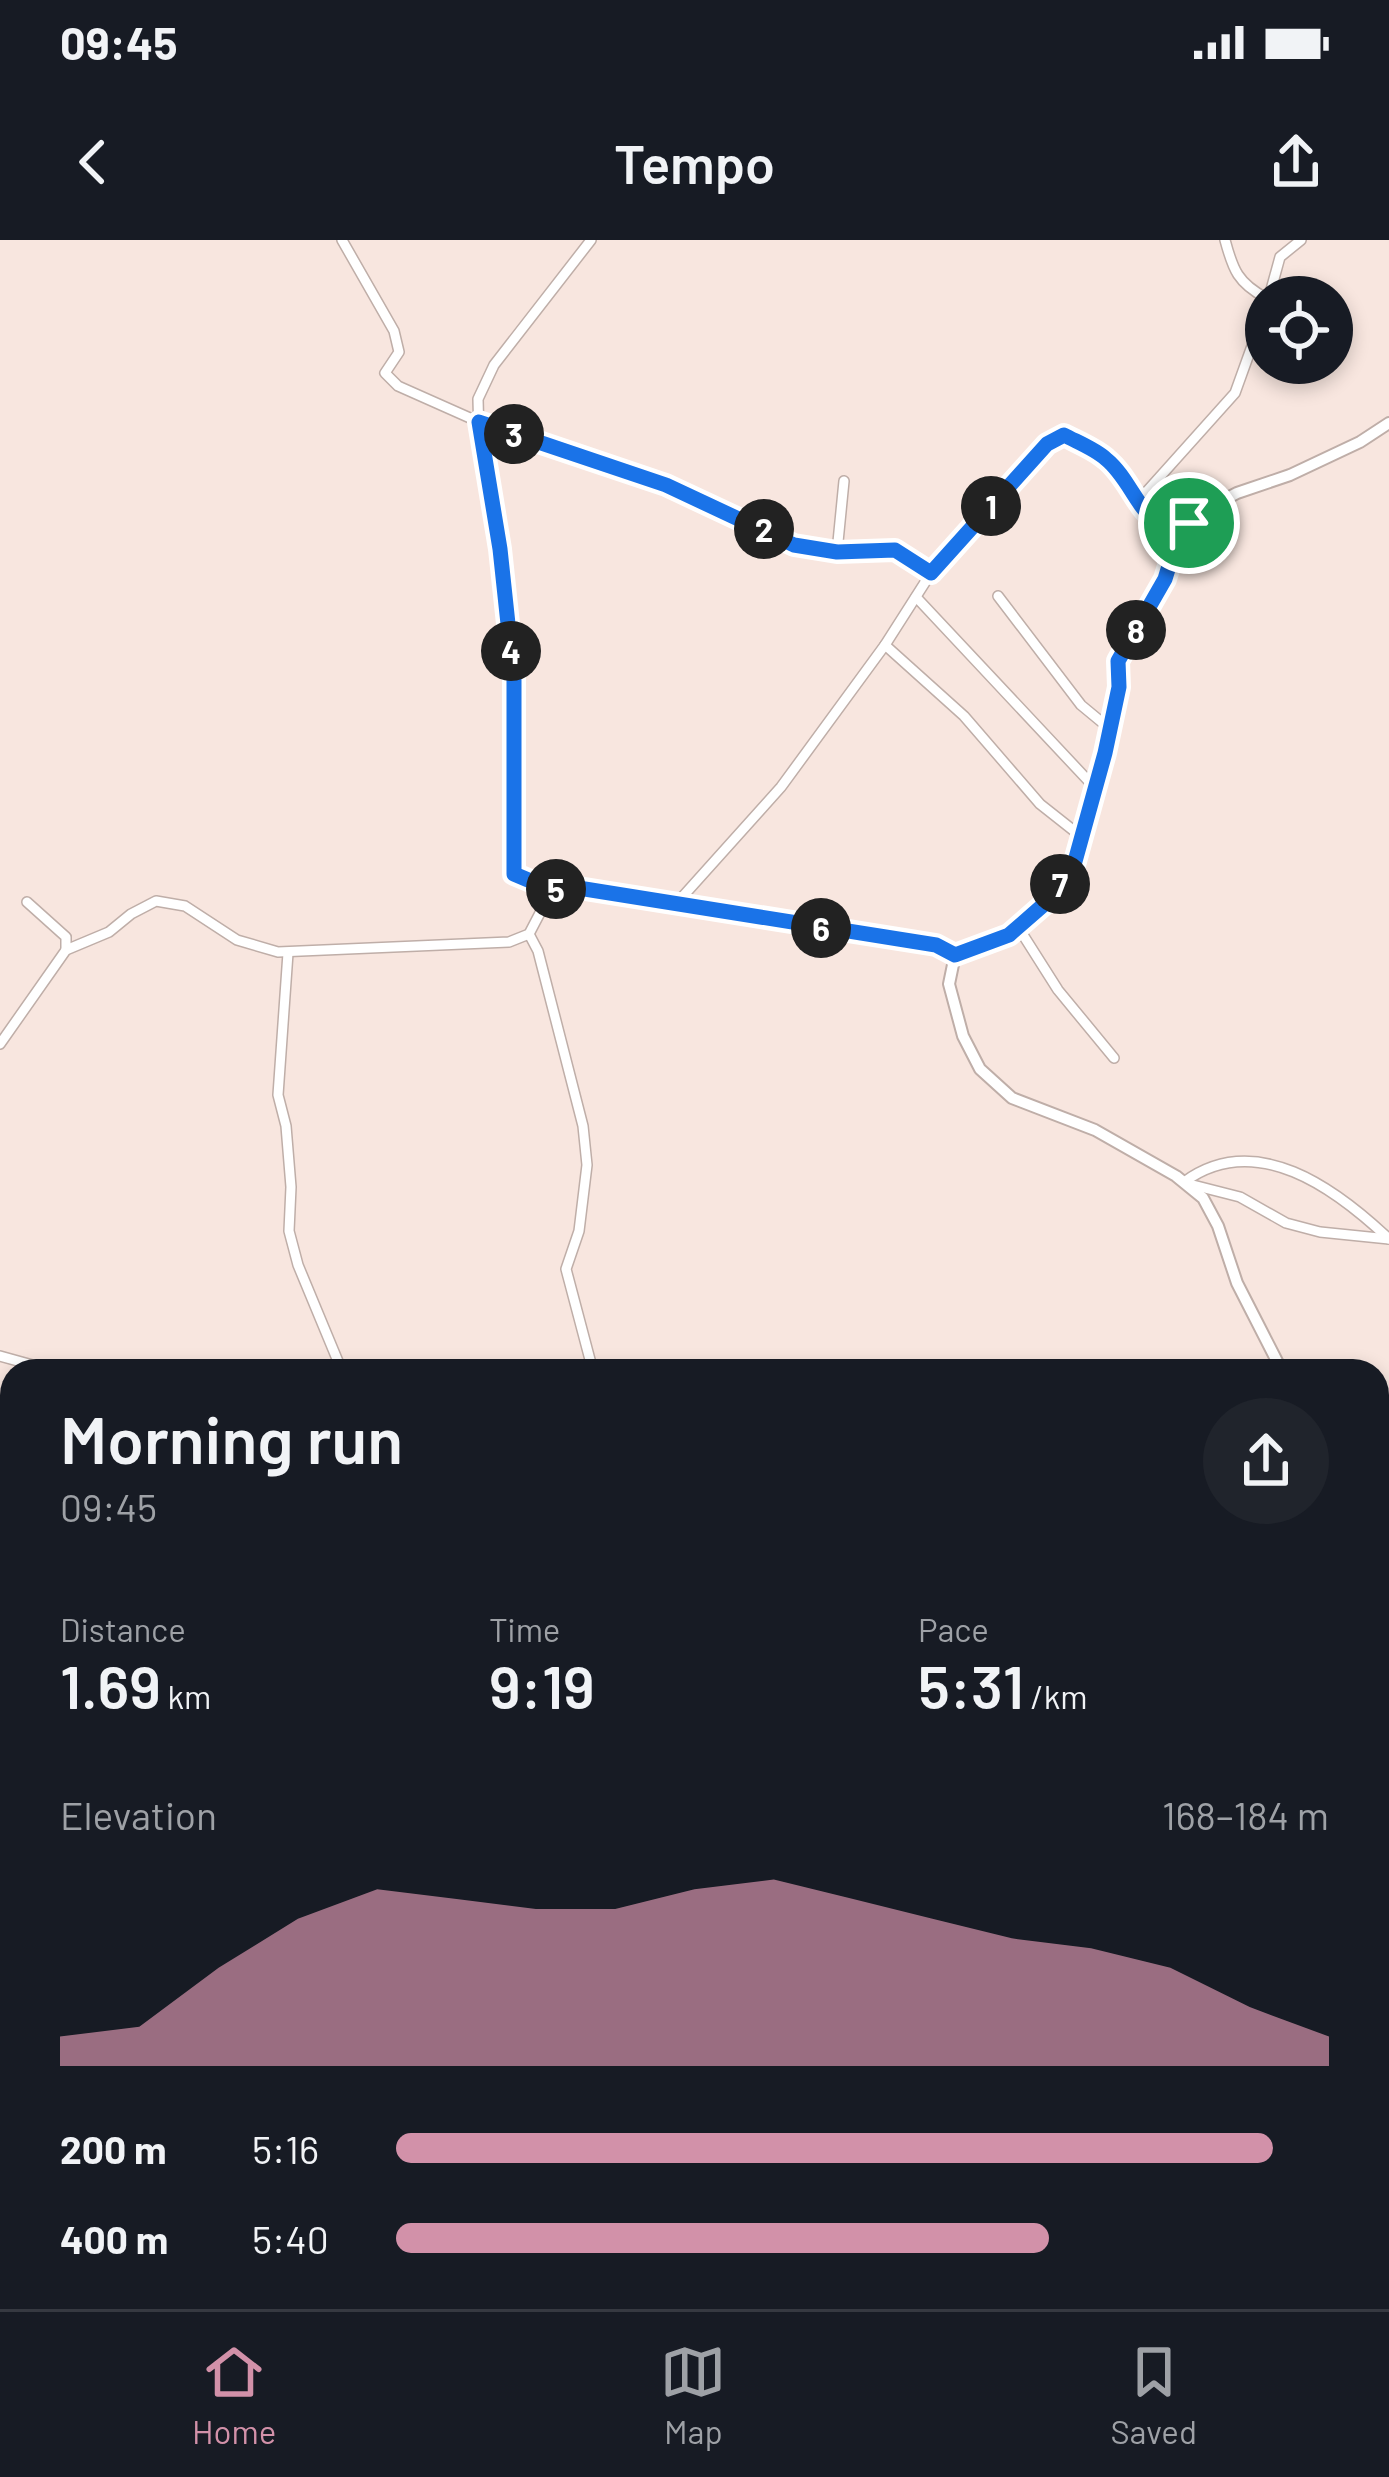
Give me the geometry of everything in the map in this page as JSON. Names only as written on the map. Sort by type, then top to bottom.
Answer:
[{"type":"main road","points":[[1276,1359],[1203,1198],[1095,1130],[1012,1098],[980,1069],[963,1036],[949,984],[955,955],[1009,935],[1049,900],[1074,865],[1110,729],[1119,687],[1118,661],[1165,579],[1180,530],[1237,493],[1290,475],[1389,423]]},
{"type":"street","points":[[342,240],[394,331],[399,352],[385,373],[398,386],[479,422],[666,485],[794,545],[837,552],[895,550],[931,573]]},
{"type":"street","points":[[591,240],[494,365],[478,399],[514,680],[514,874],[552,890],[566,886],[936,945],[955,955]]},
{"type":"street","points":[[1225,240],[1235,274],[1245,287]]},
{"type":"street","points":[[1274,276],[1280,257],[1300,240]]},
{"type":"street","points":[[1140,499],[1235,393],[1245,364]]},
{"type":"street","points":[[676,904],[781,787],[885,645],[931,573],[1047,444],[1064,435],[1106,459],[1140,499],[1173,554]]},
{"type":"street","points":[[837,552],[844,482]]},
{"type":"street","points":[[1154,523],[1172,528],[1189,523]]},
{"type":"street","points":[[998,596],[1081,705],[1110,729]]},
{"type":"street","points":[[916,597],[1096,789]]},
{"type":"street","points":[[885,645],[964,716],[1040,804],[1083,838]]},
{"type":"street","points":[[0,1044],[66,950],[109,932],[130,914],[157,901],[185,906],[237,940],[288,953],[509,941],[529,934],[552,890]]},
{"type":"street","points":[[27,902],[66,937],[66,950]]},
{"type":"street","points":[[1018,927],[1058,990],[1114,1058]]},
{"type":"street","points":[[529,934],[538,951],[584,1126],[587,1165],[579,1231],[566,1269],[589,1359]]},
{"type":"street","points":[[288,953],[278,1095],[288,1146],[289,1231],[337,1359]]},
{"type":"street","points":[[1227,1162],[1286,1166],[1360,1212],[1389,1239],[1320,1232],[1286,1223],[1240,1197],[1184,1182],[1199,1171],[1227,1162]]},
{"type":"route","points":[[479,422],[666,485],[794,545],[837,552],[895,550],[931,573],[1047,444],[1064,435],[1106,459],[1154,523],[1172,528],[1189,523],[1180,530],[1165,579],[1118,661],[1119,687],[1105,753],[1074,865],[1049,900],[1009,935],[955,955],[936,945],[566,886],[552,890],[514,874],[514,680],[500,549],[479,422]]}]
